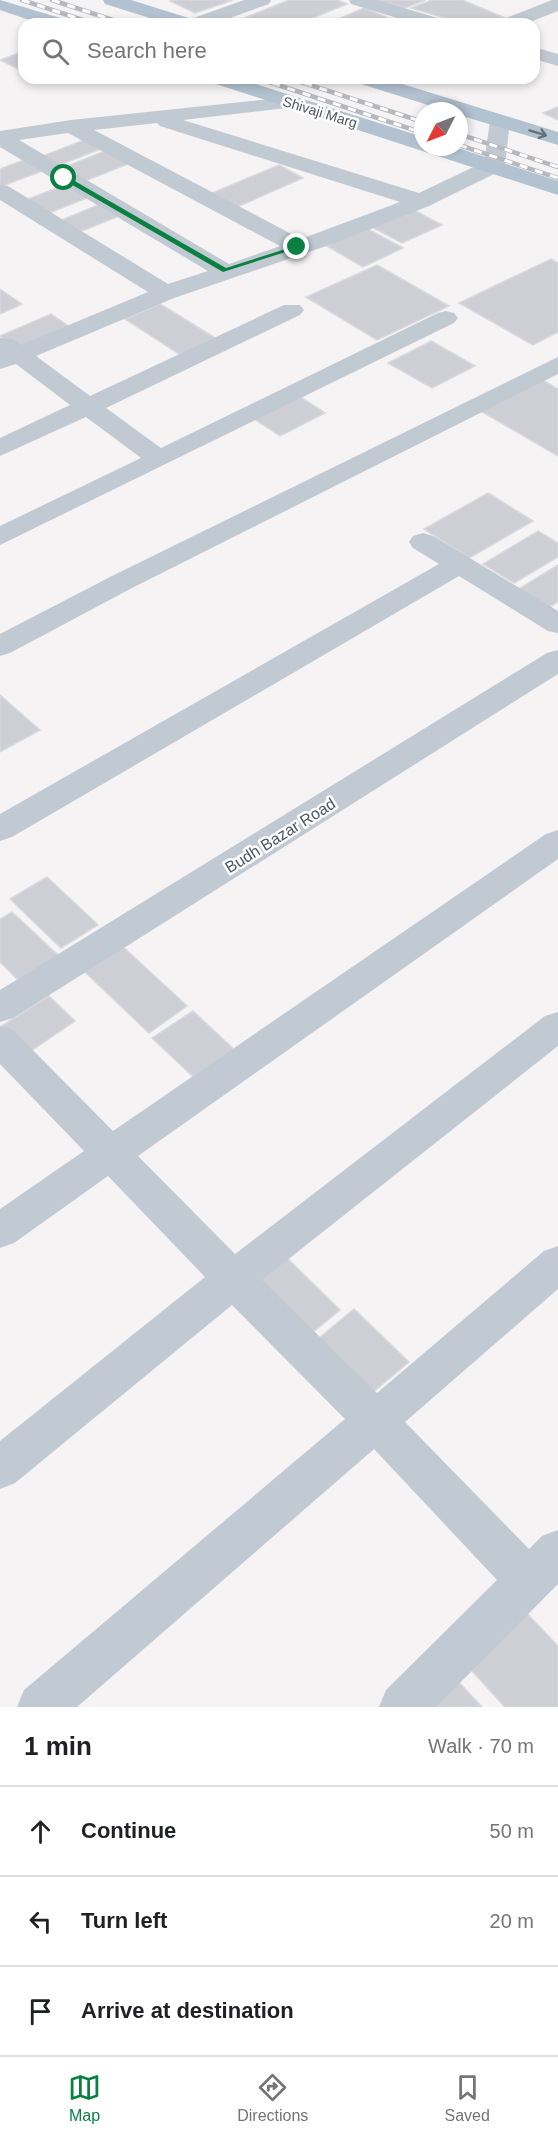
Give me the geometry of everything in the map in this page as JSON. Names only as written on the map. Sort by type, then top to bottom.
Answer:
[{"type":"main road","points":[[112,0],[169,18]]},
{"type":"main road","points":[[0,4],[42,18]]},
{"type":"main road","name":"Shivaji Marg","points":[[234,84],[414,141]]},
{"type":"main road","points":[[381,84],[558,139]]},
{"type":"main road","points":[[464,156],[558,188]]},
{"type":"street","points":[[212,18],[262,0]]},
{"type":"street","points":[[358,0],[417,18]]},
{"type":"street","points":[[523,18],[558,4]]},
{"type":"street","points":[[540,55],[558,60]]},
{"type":"street","points":[[0,137],[72,126],[289,103]]},
{"type":"street","points":[[154,118],[421,201]]},
{"type":"street","points":[[7,352],[421,201],[494,165],[500,121]]},
{"type":"street","points":[[72,126],[297,247]]},
{"type":"street","points":[[0,137],[225,271]]},
{"type":"street","points":[[0,192],[166,293]]},
{"type":"street","points":[[0,448],[292,310]]},
{"type":"street","points":[[0,537],[446,318]]},
{"type":"street","points":[[7,352],[90,407],[159,459]]},
{"type":"street","points":[[0,646],[556,368]]},
{"type":"street","points":[[423,542],[558,624]]},
{"type":"street","points":[[0,829],[459,564]]},
{"type":"street","name":"Budh Bazar Road","points":[[0,1008],[558,660]]},
{"type":"street","points":[[0,1231],[558,842]]},
{"type":"street","points":[[0,1468],[233,1279],[558,1026]]},
{"type":"street","points":[[0,1040],[112,1152],[233,1279],[375,1420],[543,1566],[403,1707]]},
{"type":"street","points":[[41,1707],[558,1263]]},
{"type":"building","points":[[233,0],[195,13],[170,1]]},
{"type":"building","points":[[289,0],[337,0],[347,4],[313,18],[244,18]]},
{"type":"building","points":[[375,0],[425,0],[405,8]]},
{"type":"building","points":[[432,0],[462,0],[506,18],[445,18],[411,8]]},
{"type":"building","points":[[364,8],[389,18],[341,18]]},
{"type":"building","points":[[18,53],[18,69],[0,60]]},
{"type":"building","points":[[558,107],[558,120],[543,113]]},
{"type":"building","points":[[89,138],[106,147],[57,166],[40,157]]},
{"type":"building","points":[[110,149],[133,162],[80,183],[57,170]]},
{"type":"building","points":[[29,158],[47,169],[0,187],[0,169]]},
{"type":"building","points":[[279,165],[303,178],[237,207],[212,193]]},
{"type":"building","points":[[67,184],[89,197],[44,215],[23,201]]},
{"type":"building","points":[[100,204],[119,216],[77,233],[57,222]]},
{"type":"building","points":[[410,208],[442,225],[402,243],[370,226]]},
{"type":"building","points":[[366,228],[403,248],[363,267],[327,246]]},
{"type":"building","points":[[551,259],[558,263],[558,332],[533,345],[459,303]]},
{"type":"building","points":[[377,265],[449,306],[377,340],[306,297]]},
{"type":"building","points":[[0,289],[22,304],[0,314]]},
{"type":"building","points":[[160,304],[217,339],[182,356],[125,319]]},
{"type":"building","points":[[51,314],[70,327],[19,350],[0,336]]},
{"type":"building","points":[[431,341],[475,366],[432,388],[388,363]]},
{"type":"building","points":[[539,378],[558,389],[558,456],[479,410]]},
{"type":"building","points":[[296,394],[325,413],[280,436],[251,417]]},
{"type":"building","points":[[488,493],[533,521],[469,558],[424,529]]},
{"type":"building","points":[[538,531],[558,543],[558,557],[514,583],[483,564]]},
{"type":"building","points":[[558,565],[558,602],[546,609],[517,590]]},
{"type":"building","points":[[0,695],[40,730],[0,752]]},
{"type":"building","points":[[47,877],[98,925],[61,948],[10,899]]},
{"type":"building","points":[[12,912],[59,956],[20,982],[0,962],[0,919]]},
{"type":"building","points":[[122,946],[187,1006],[149,1033],[84,971]]},
{"type":"building","points":[[49,996],[75,1021],[25,1055],[0,1027]]},
{"type":"building","points":[[193,1011],[241,1056],[201,1084],[152,1038]]},
{"type":"building","points":[[286,1257],[340,1310],[300,1343],[246,1287]]},
{"type":"building","points":[[354,1309],[409,1362],[366,1398],[312,1344]]},
{"type":"building","points":[[518,1604],[558,1646],[558,1707],[505,1707],[461,1659]]},
{"type":"building","points":[[455,1678],[482,1707],[425,1707]]},
{"type":"railway","points":[[22,0],[77,18]]},
{"type":"railway","points":[[52,0],[107,18]]},
{"type":"railway","points":[[275,84],[414,130]]},
{"type":"railway","points":[[307,84],[414,119]]},
{"type":"railway","points":[[468,137],[558,167]]},
{"type":"railway","points":[[468,148],[558,178]]},
{"type":"route","points":[[64,178],[225,271],[297,247]]}]
